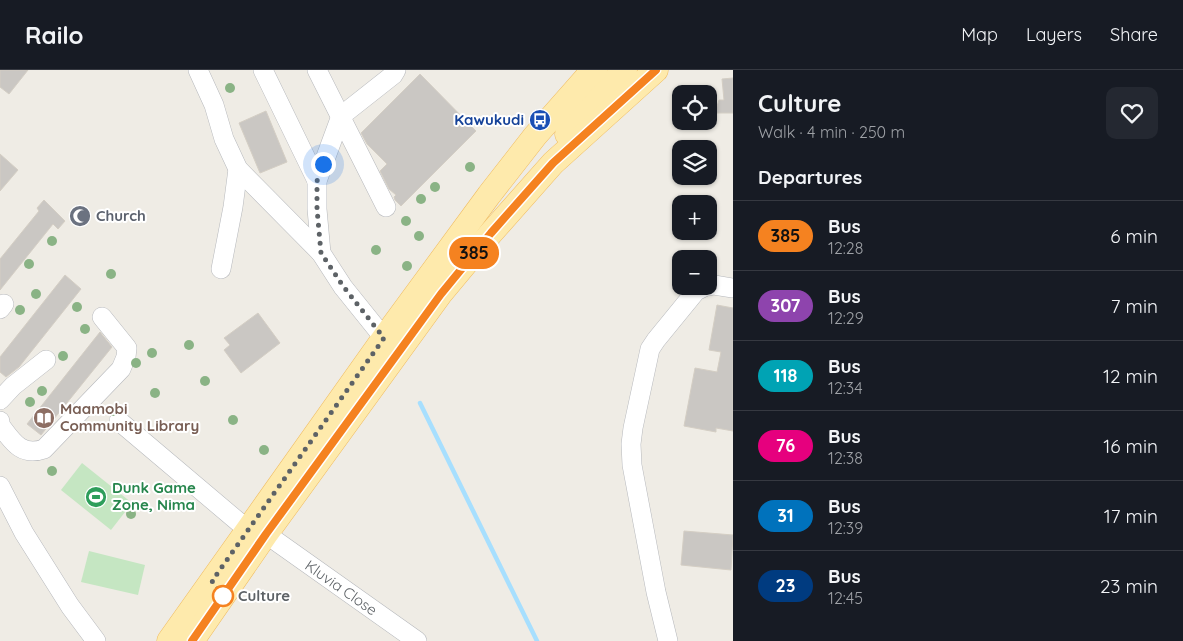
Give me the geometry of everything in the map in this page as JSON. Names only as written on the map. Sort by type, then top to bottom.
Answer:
[{"type":"main road","points":[[553,163],[568,131],[625,70]]},
{"type":"main road","points":[[169,641],[257,532],[441,294],[491,233],[553,163],[656,70]]},
{"type":"main road","points":[[192,641],[257,532],[384,338],[535,136],[590,72]]},
{"type":"street","points":[[198,70],[214,105],[224,139],[238,169],[321,253],[343,286],[384,338]]},
{"type":"street","points":[[263,70],[317,181]]},
{"type":"street","points":[[321,253],[317,209],[317,181],[341,116],[393,75],[396,70]]},
{"type":"street","points":[[325,74],[341,116],[386,207]]},
{"type":"street","points":[[221,269],[238,169]]},
{"type":"street","points":[[717,285],[733,288]]},
{"type":"street","points":[[668,641],[656,592],[632,465],[631,444],[645,366],[650,349],[693,295]]},
{"type":"street","points":[[0,424],[15,445],[36,452],[44,449],[121,369],[126,357],[127,348],[102,317]]},
{"type":"street","points":[[0,400],[12,386],[46,360]]},
{"type":"street","name":"Kluvia Close","points":[[120,421],[257,532],[417,641]]},
{"type":"street","points":[[0,486],[24,533],[70,606],[96,641]]},
{"type":"green space","name":"Dunk Game Zone, Nima","points":[[82,463],[132,503],[111,530],[61,490]]},
{"type":"green space","points":[[89,551],[145,565],[138,595],[81,582]]},
{"type":"building","points":[[0,70],[28,70],[9,94],[0,87]]},
{"type":"building","points":[[420,74],[476,131],[401,206],[395,200],[394,197],[396,195],[389,189],[380,171],[387,164],[367,144],[361,133]]},
{"type":"building","points":[[733,78],[733,113],[717,113],[719,100],[724,100],[722,79]]},
{"type":"building","points":[[266,111],[287,162],[260,173],[239,123]]},
{"type":"building","points":[[0,154],[18,170],[0,191]]},
{"type":"building","points":[[44,200],[65,221],[58,229],[53,224],[0,290],[0,259],[39,211],[37,208]]},
{"type":"building","points":[[65,275],[81,289],[19,367],[6,377],[0,372],[0,357]]},
{"type":"building","points":[[717,305],[733,308],[733,431],[716,428],[716,432],[684,426],[695,368],[717,372],[721,352],[709,350]]},
{"type":"building","points":[[258,313],[280,343],[241,373],[224,350],[230,345],[224,338]]},
{"type":"building","points":[[100,332],[112,347],[41,435],[27,424]]},
{"type":"building","points":[[684,531],[733,535],[731,570],[681,565]]},
{"type":"waterway","points":[[420,403],[537,641]]},
{"type":"bus line","name":"385","points":[[192,641],[266,534],[441,294],[491,233],[553,163],[656,70]]},
{"type":"place","name":"Kawukudi","points":[[540,120]]},
{"type":"place","name":"Church","points":[[80,216]]},
{"type":"place","name":"Maamobi Community Library","points":[[44,418]]},
{"type":"place","name":"Dunk Game Zone, Nima","points":[[96,497]]},
{"type":"place","name":"Culture","points":[[223,596]]},
{"type":"route","points":[[223,596],[212,581],[384,338],[343,286],[321,253],[317,209],[317,181],[323,164]]}]
